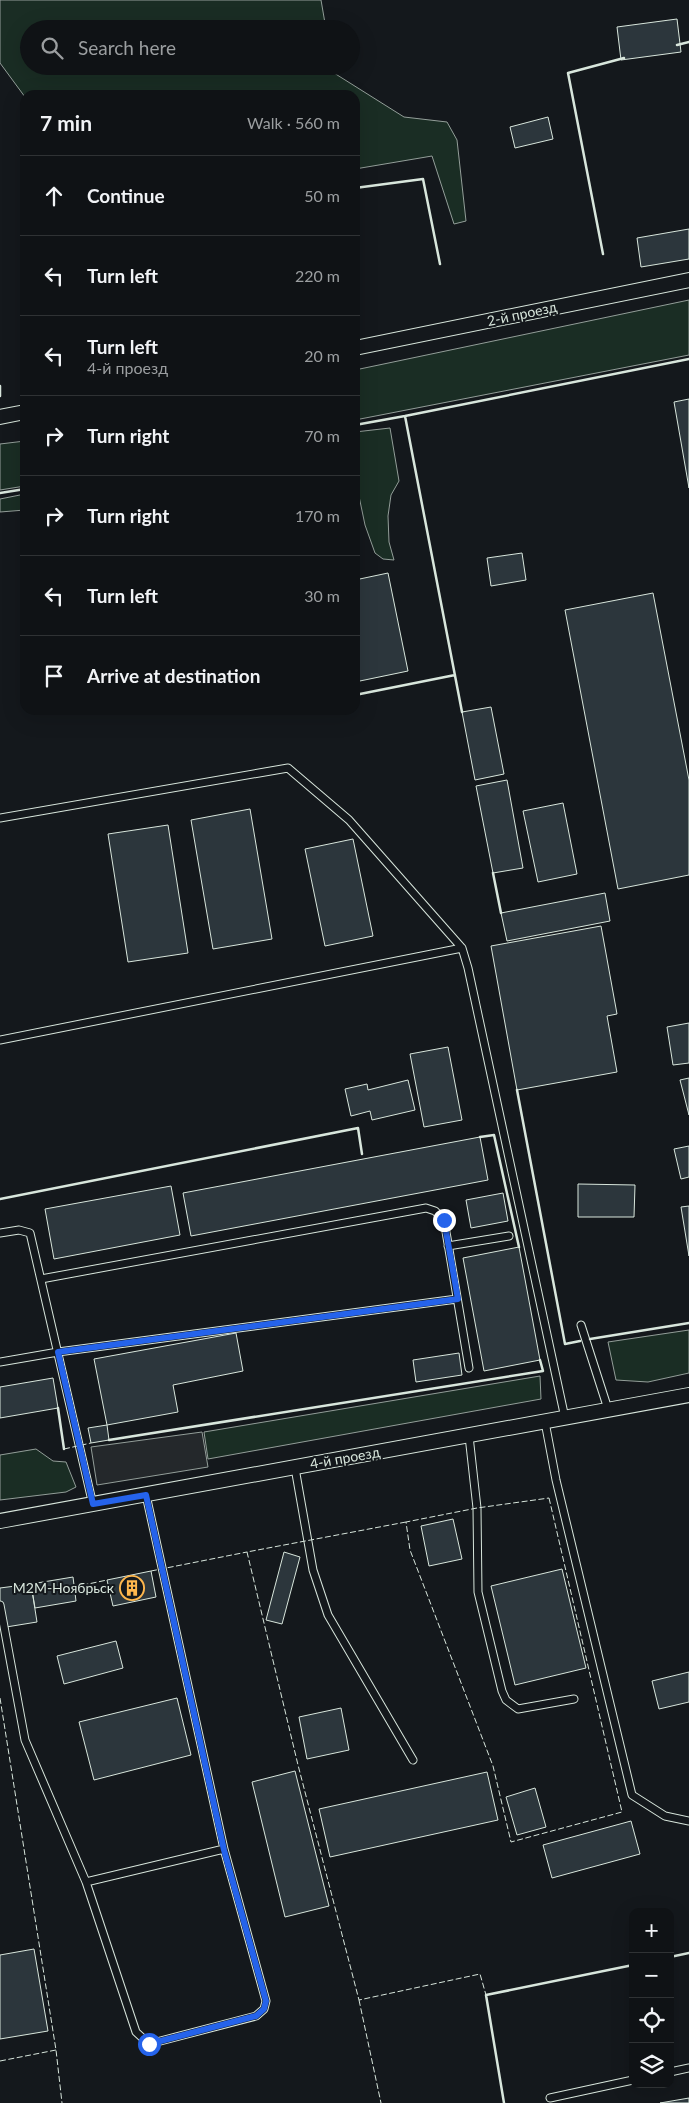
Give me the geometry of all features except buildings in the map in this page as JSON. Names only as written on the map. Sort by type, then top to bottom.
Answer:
[{"type":"street","name":"2-й проезд","points":[[360,347],[689,280]]},
{"type":"street","points":[[0,417],[20,413]]},
{"type":"street","name":"4-й проезд","points":[[0,1521],[689,1395]]},
{"type":"lane","points":[[0,818],[288,768],[349,820],[462,948],[468,968],[565,1418]]},
{"type":"lane","points":[[0,1040],[462,948]]},
{"type":"lane","points":[[41,1279],[426,1208],[435,1211],[444,1220],[469,1368]]},
{"type":"lane","points":[[0,1234],[19,1230],[30,1233],[93,1504]]},
{"type":"lane","points":[[448,1246],[509,1236]]},
{"type":"lane","points":[[0,1362],[58,1352],[458,1299]]},
{"type":"lane","points":[[582,1325],[608,1409]]},
{"type":"lane","points":[[544,1422],[556,1480],[632,1795],[665,1816],[689,1821]]},
{"type":"lane","points":[[469,1436],[477,1508],[478,1592],[502,1691],[506,1700],[518,1709],[574,1699]]},
{"type":"lane","points":[[294,1468],[313,1570],[328,1615],[413,1760]]},
{"type":"lane","points":[[0,1604],[24,1740],[86,1882],[136,2032],[149,2044],[256,2016],[264,2009],[266,2001],[224,1850],[146,1495]]},
{"type":"lane","points":[[86,1882],[224,1850]]},
{"type":"lane","points":[[674,2071],[689,2068]]},
{"type":"lane","points":[[550,2098],[629,2081]]},
{"type":"green space","points":[[0,0],[321,0],[324,20],[20,20],[20,75],[337,75],[404,117],[447,122],[457,140],[466,221],[454,224],[432,156],[360,168],[360,90],[20,90],[0,63]]},
{"type":"green space","points":[[689,300],[689,355],[360,419],[360,369]]},
{"type":"green space","points":[[390,428],[399,481],[391,495],[388,516],[389,542],[394,560],[383,559],[375,553],[365,525],[360,501],[360,431]]},
{"type":"green space","points":[[20,442],[20,487],[0,490],[0,444]]},
{"type":"green space","points":[[20,495],[20,510],[0,512],[0,499]]},
{"type":"green space","points":[[689,1330],[689,1373],[648,1382],[616,1380],[608,1342]]},
{"type":"green space","points":[[540,1376],[541,1399],[208,1459],[204,1432]]},
{"type":"green space","points":[[36,1449],[53,1461],[66,1462],[76,1487],[66,1492],[0,1500],[0,1455]]},
{"type":"shaded area","points":[[202,1432],[208,1467],[97,1485],[91,1447]]},
{"type":"fence","points":[[64,1449],[91,1443]]},
{"type":"fence","points":[[549,1498],[622,1812],[511,1842],[493,1766],[410,1550],[406,1522],[477,1508],[549,1498]]},
{"type":"fence","points":[[406,1522],[247,1552],[298,1765],[359,2000],[480,1974],[486,1995]]},
{"type":"fence","points":[[151,1571],[247,1552]]},
{"type":"fence","points":[[74,1587],[107,1580]]},
{"type":"fence","points":[[0,1698],[56,2050],[62,2103]]},
{"type":"fence","points":[[359,2000],[381,2103]]},
{"type":"fence","points":[[0,2061],[56,2050]]},
{"type":"wall","points":[[677,45],[689,42]]},
{"type":"wall","points":[[603,254],[568,73],[624,58]]},
{"type":"wall","points":[[360,187],[423,179],[440,264]]},
{"type":"wall","points":[[462,712],[405,416],[689,359]]},
{"type":"wall","points":[[0,386],[0,396]]},
{"type":"wall","points":[[360,424],[405,416]]},
{"type":"wall","points":[[0,493],[20,490]]},
{"type":"wall","points":[[360,694],[455,675]]},
{"type":"wall","points":[[493,873],[501,913]]},
{"type":"wall","points":[[517,1090],[565,1344],[580,1341]]},
{"type":"wall","points":[[0,1199],[358,1128],[362,1154]]},
{"type":"wall","points":[[480,1137],[494,1135],[519,1247]]},
{"type":"wall","points":[[590,1339],[689,1323]]},
{"type":"wall","points":[[109,1440],[543,1371],[540,1360]]},
{"type":"wall","points":[[58,1408],[64,1449]]},
{"type":"wall","points":[[674,1956],[689,1953]]},
{"type":"wall","points":[[504,2103],[486,1995],[629,1966]]},
{"type":"place","name":"М2М-Ноябрьск","points":[[132,1588]]},
{"type":"route","points":[[149,2044],[256,2016],[264,2009],[266,2001],[224,1850],[146,1495],[93,1504],[58,1352],[458,1299],[444,1220]]}]
